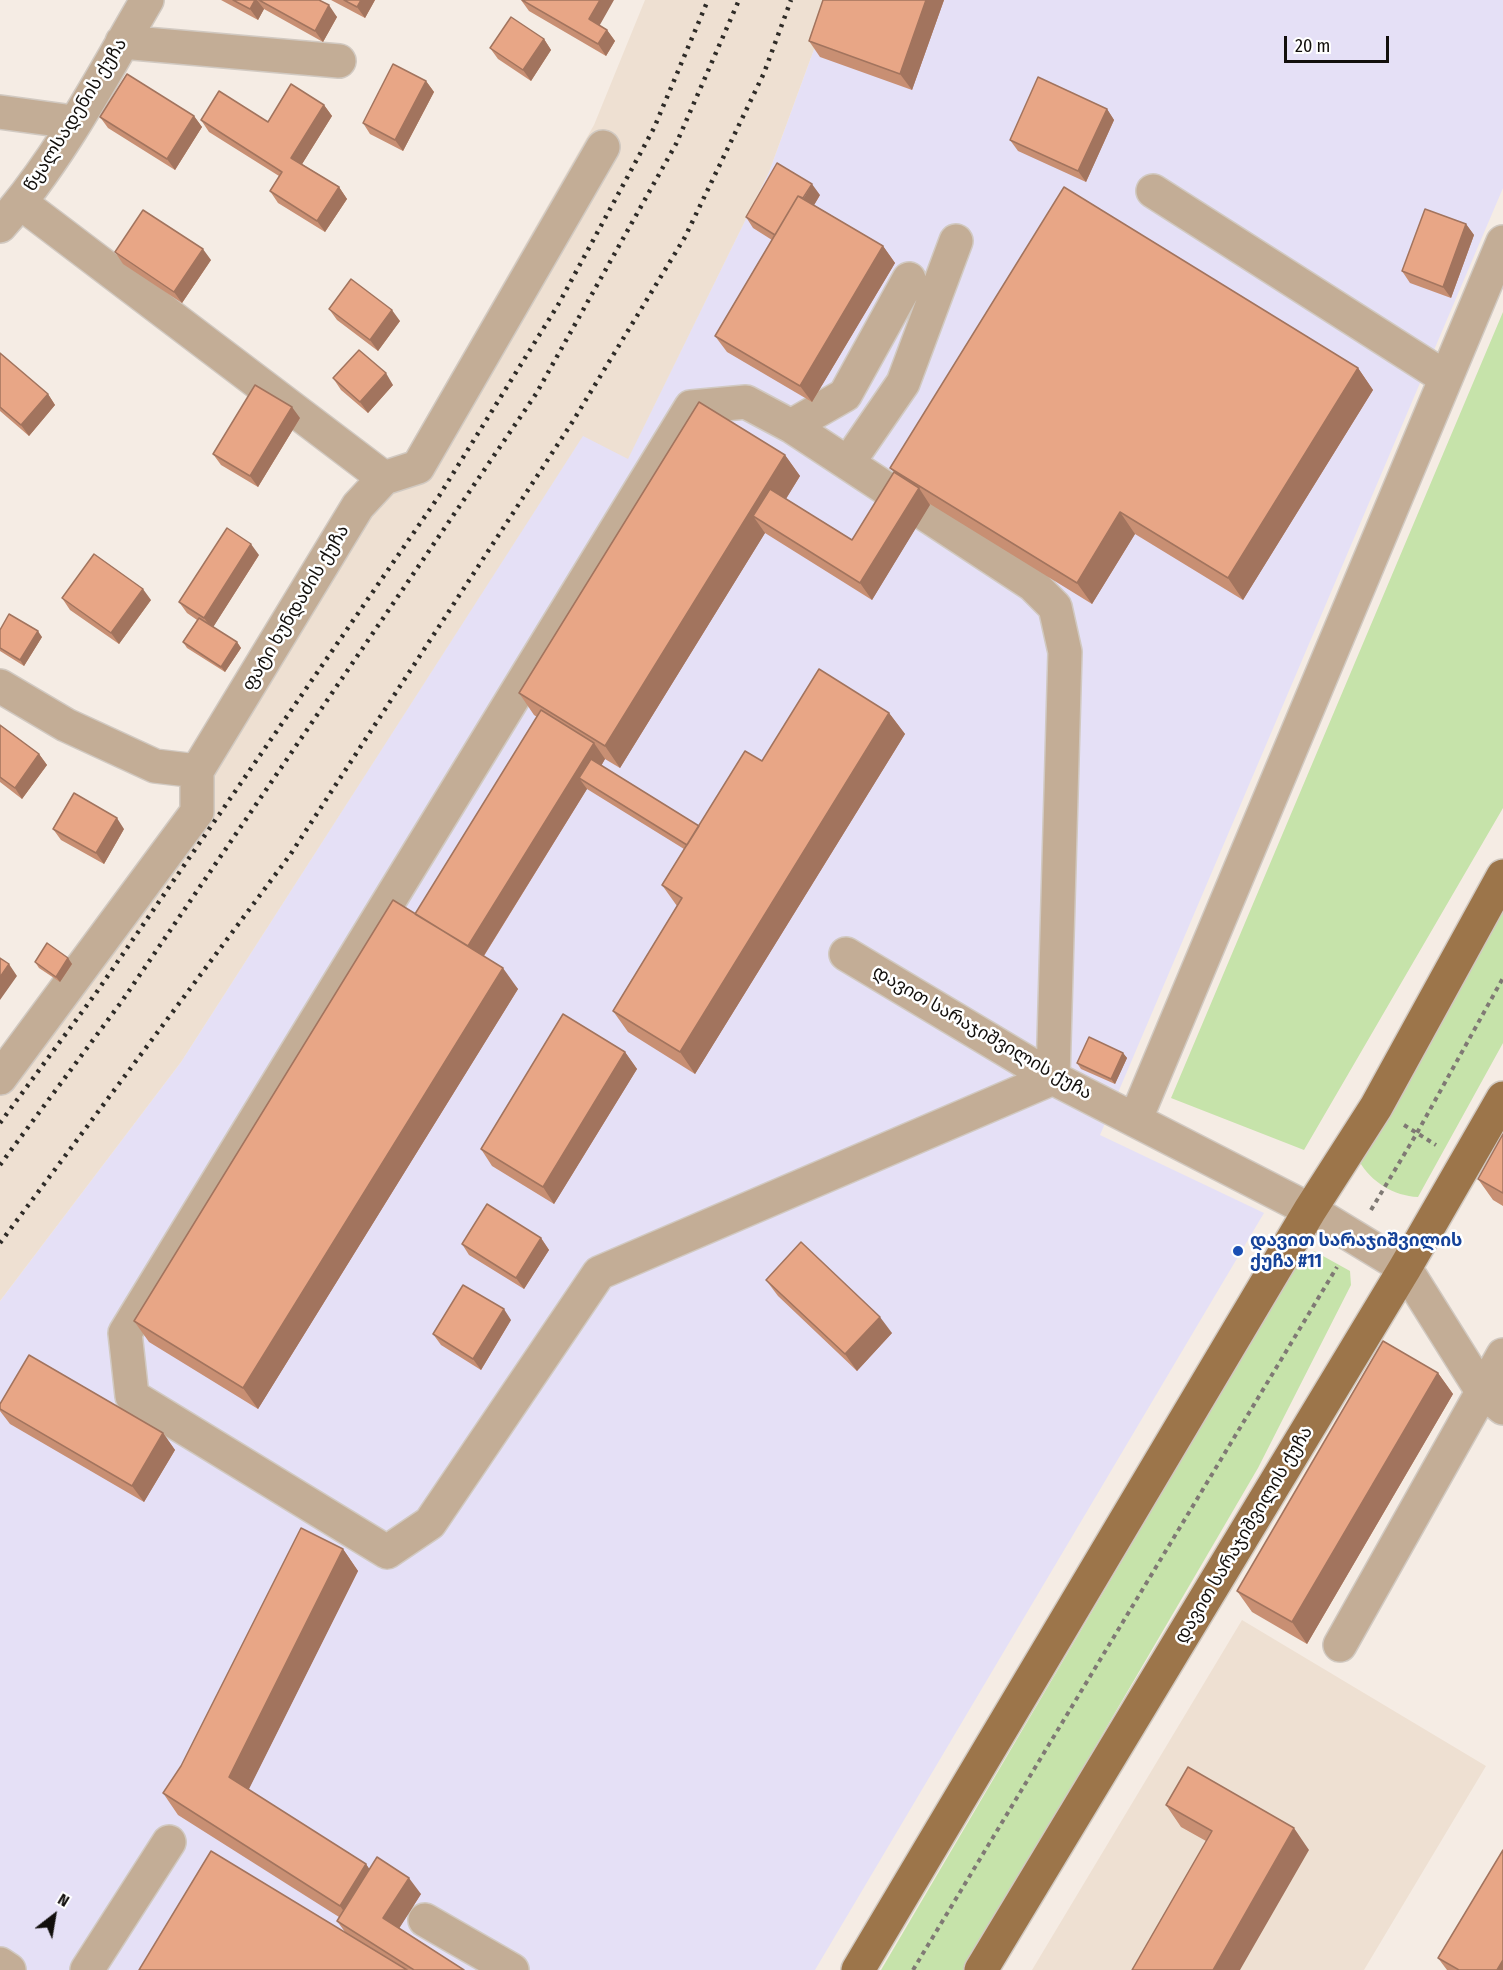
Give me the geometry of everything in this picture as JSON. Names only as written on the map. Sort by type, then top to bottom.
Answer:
[{"type":"main road","points":[[858,1970],[1310,1210],[1376,1107],[1503,876]]},
{"type":"main road","name":"დავით სარაჯიშვილის ქუჩა","points":[[981,1970],[1404,1268],[1503,1098]]},
{"type":"street","name":"წყალსადენის ქუჩა","points":[[10,214],[74,122],[147,0]]},
{"type":"street","points":[[122,42],[339,62]]},
{"type":"street","points":[[0,112],[74,122]]},
{"type":"street","name":"ფატი ხუნდაძის ქუჩა","points":[[197,771],[358,506],[384,478],[418,467],[603,147]]},
{"type":"street","points":[[1153,191],[1446,378]]},
{"type":"street","points":[[10,214],[384,478]]},
{"type":"street","points":[[848,463],[903,383],[956,241]]},
{"type":"street","points":[[1136,1118],[1503,242]]},
{"type":"street","points":[[791,426],[845,395],[909,279]]},
{"type":"street","points":[[746,402],[791,426],[1033,585],[1055,607],[1065,652],[1053,1078],[599,1273],[430,1523],[387,1552],[132,1396],[125,1333],[691,407],[746,402]]},
{"type":"street","points":[[0,686],[66,724],[155,766],[197,771],[197,812],[0,1078]]},
{"type":"street","name":"დავით სარაჯიშვილის ქუჩა","points":[[846,954],[1053,1078],[1136,1118],[1310,1210],[1404,1268]]},
{"type":"street","points":[[1404,1268],[1492,1399]]},
{"type":"street","points":[[1340,1645],[1492,1399],[1503,1355]]},
{"type":"street","points":[[87,1970],[170,1842]]},
{"type":"street","points":[[425,1920],[512,1970]]},
{"type":"street","points":[[0,1964],[9,1970]]},
{"type":"path","points":[[914,1970],[1417,1133],[1503,978]]},
{"type":"path","points":[[1376,1107],[1465,1164]]},
{"type":"shaded area","points":[[645,0],[832,0],[769,172],[628,459],[583,436],[181,1062],[0,1301],[0,1077],[72,984],[395,471],[594,125]]},
{"type":"shaded area","points":[[832,0],[1503,0],[1503,188],[1100,1135],[1264,1213],[815,1970],[0,1970],[0,1301],[181,1062],[583,435],[628,458],[769,172]]},
{"type":"shaded area","points":[[1242,1620],[1486,1766],[1364,1970],[1032,1970]]},
{"type":"green space","points":[[1503,312],[1503,808],[1304,1150],[1171,1098]]},
{"type":"green space","points":[[1503,901],[1503,1043],[1418,1197],[1400,1194],[1377,1181],[1359,1161]]},
{"type":"green space","points":[[1314,1251],[1350,1271],[1351,1285],[1258,1468],[987,1932],[964,1970],[881,1970],[1299,1260]]},
{"type":"building","points":[[233,0],[255,0],[250,9]]},
{"type":"building","points":[[259,0],[319,0],[329,5],[315,31]]},
{"type":"building","points":[[344,0],[361,0],[357,7]]},
{"type":"building","points":[[522,0],[600,0],[589,19],[607,30],[598,44]]},
{"type":"building","points":[[823,0],[926,0],[900,74],[809,41]]},
{"type":"building","points":[[511,17],[544,39],[523,70],[490,48]]},
{"type":"building","points":[[393,64],[426,81],[395,140],[363,123]]},
{"type":"building","points":[[127,74],[194,116],[167,159],[100,117]]},
{"type":"building","points":[[1038,77],[1107,109],[1078,171],[1010,140]]},
{"type":"building","points":[[291,84],[324,105],[291,158],[339,187],[317,221],[270,191],[282,172],[201,120],[219,91],[268,122]]},
{"type":"building","points":[[777,163],[812,184],[803,198],[798,196],[775,235],[746,217]]},
{"type":"building","points":[[1064,187],[1358,368],[1228,578],[1120,512],[1077,583],[890,468]]},
{"type":"building","points":[[798,196],[883,246],[800,386],[715,336]]},
{"type":"building","points":[[1425,209],[1466,224],[1443,287],[1402,271]]},
{"type":"building","points":[[143,210],[203,249],[174,292],[115,252]]},
{"type":"building","points":[[351,279],[392,310],[370,340],[329,309]]},
{"type":"building","points":[[359,350],[386,373],[360,402],[333,378]]},
{"type":"building","points":[[0,353],[48,394],[21,425],[0,407]]},
{"type":"building","points":[[255,385],[292,407],[250,476],[213,454]]},
{"type":"building","points":[[699,402],[785,455],[605,746],[519,693]]},
{"type":"building","points":[[894,472],[919,488],[860,583],[753,516],[770,489],[852,540]]},
{"type":"building","points":[[227,528],[251,544],[204,618],[179,602]]},
{"type":"building","points":[[94,554],[143,589],[111,633],[62,598]]},
{"type":"building","points":[[9,614],[38,631],[20,660],[0,648],[0,630]]},
{"type":"building","points":[[199,618],[237,642],[221,667],[183,642]]},
{"type":"building","points":[[819,669],[889,713],[680,1052],[613,1011],[682,898],[662,885],[745,751],[762,761]]},
{"type":"building","points":[[541,710],[594,743],[468,946],[415,914]]},
{"type":"building","points":[[0,725],[39,754],[15,788],[0,777]]},
{"type":"building","points":[[591,759],[699,826],[687,845],[579,778]]},
{"type":"building","points":[[74,793],[117,818],[96,853],[53,829]]},
{"type":"building","points":[[393,900],[503,968],[243,1388],[134,1321]]},
{"type":"building","points":[[47,943],[68,958],[56,977],[35,962]]},
{"type":"building","points":[[0,958],[9,964],[0,977]]},
{"type":"building","points":[[563,1014],[625,1052],[543,1187],[481,1149]]},
{"type":"building","points":[[1089,1037],[1123,1053],[1111,1079],[1077,1063]]},
{"type":"building","points":[[1503,1134],[1503,1193],[1478,1179]]},
{"type":"building","points":[[487,1204],[541,1238],[516,1278],[462,1244]]},
{"type":"building","points":[[801,1242],[880,1317],[845,1354],[766,1280]]},
{"type":"building","points":[[463,1285],[504,1309],[473,1359],[433,1334]]},
{"type":"building","points":[[1383,1341],[1438,1373],[1292,1622],[1237,1591]]},
{"type":"building","points":[[29,1355],[163,1433],[132,1486],[0,1409],[0,1404]]},
{"type":"building","points":[[301,1528],[343,1549],[229,1777],[366,1864],[340,1906],[163,1793],[181,1766]]},
{"type":"building","points":[[1188,1767],[1294,1828],[1213,1970],[1132,1970],[1212,1831],[1166,1805]]},
{"type":"building","points":[[1503,1850],[1503,1960],[1497,1970],[1459,1970],[1438,1958]]},
{"type":"building","points":[[211,1851],[407,1970],[139,1970]]},
{"type":"building","points":[[377,1857],[409,1878],[383,1918],[464,1970],[414,1970],[337,1921]]},
{"type":"railway","points":[[0,1123],[96,993],[439,496],[558,305],[654,128],[708,0]]},
{"type":"railway","points":[[0,1165],[122,1001],[536,394],[676,144],[739,0]]},
{"type":"railway","points":[[0,1243],[290,855],[573,421],[685,237],[764,73],[791,0]]},
{"type":"place","name":"დავით სარაჯიშვილის ქუჩა #11","points":[[1238,1251]]}]
